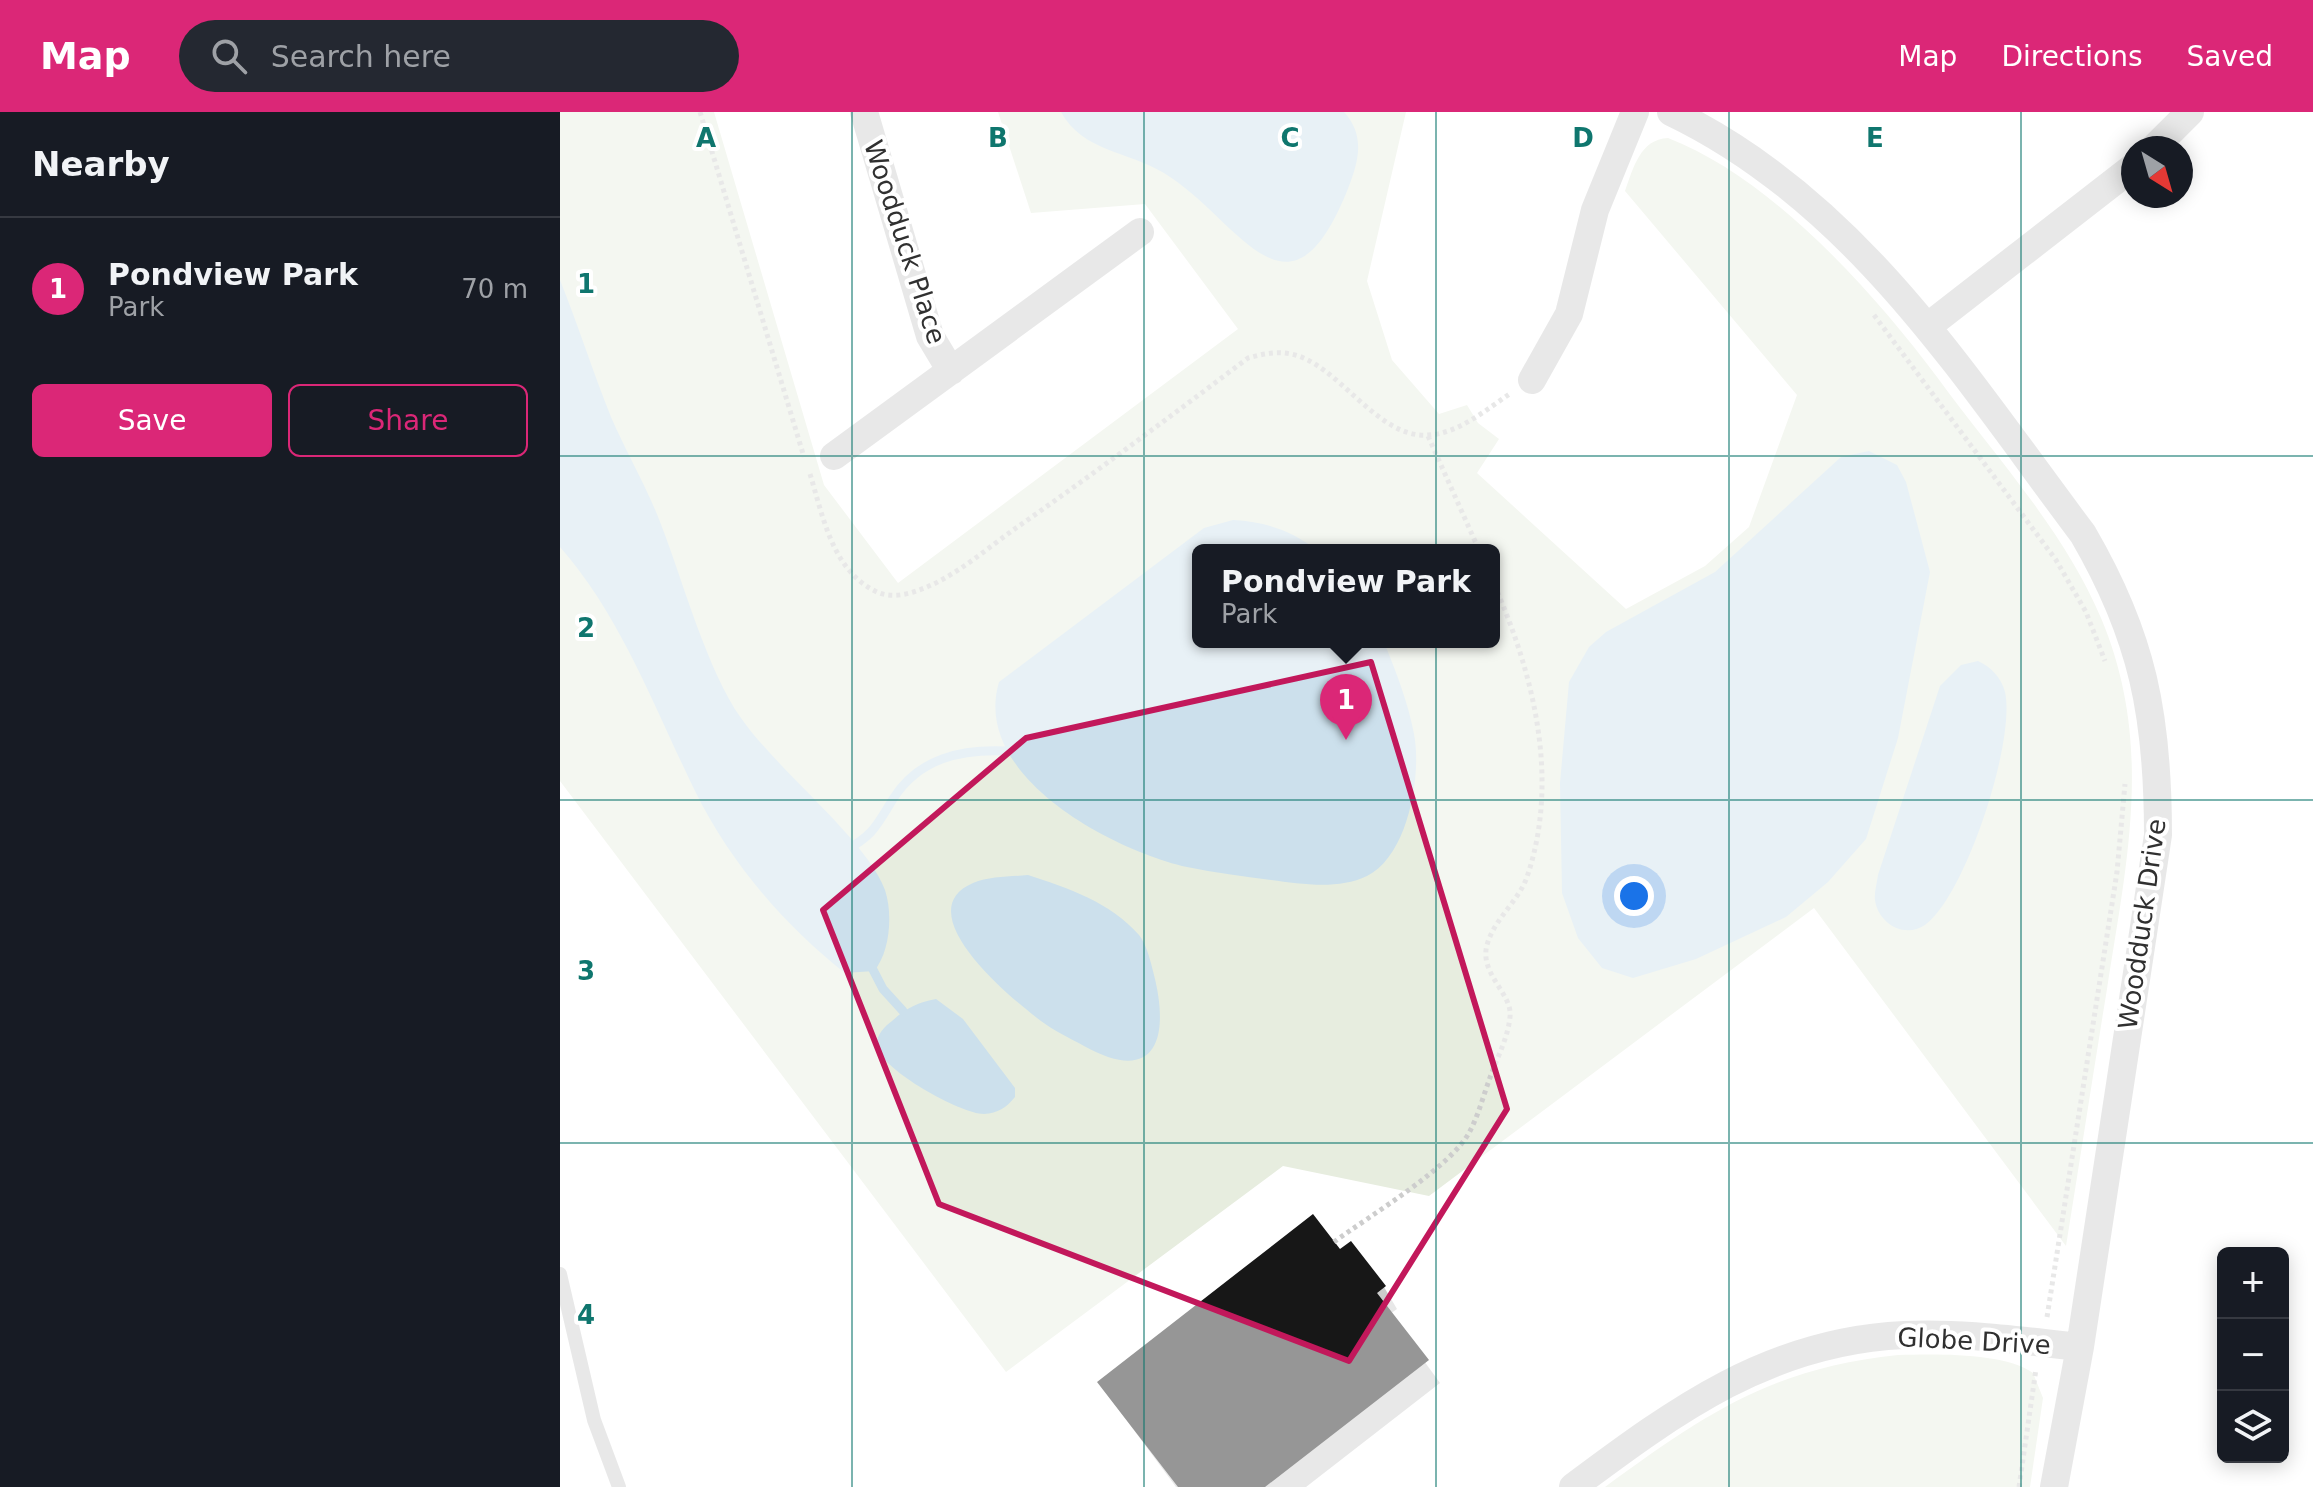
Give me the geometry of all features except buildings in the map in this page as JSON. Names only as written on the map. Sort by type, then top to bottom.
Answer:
[{"type":"street","name":"Woodduck Place","points":[[864,112],[930,336],[951,371]]},
{"type":"street","points":[[1532,380],[1569,314],[1595,210],[1635,112]]},
{"type":"street","name":"Woodduck Drive","points":[[1671,112],[1796,191],[1890,280],[2083,534],[2109,578],[2131,630],[2150,697],[2158,769],[2158,835],[2080,1347],[2054,1487]]},
{"type":"street","points":[[2166,136],[2190,112]]},
{"type":"street","points":[[1927,327],[2121,176]]},
{"type":"street","name":"Woodduck Place","points":[[834,456],[1140,232]]},
{"type":"street","name":"Globe Drive","points":[[1573,1487],[1708,1392],[1746,1372],[1792,1355],[1850,1340],[1903,1335],[1958,1334],[2080,1347]]},
{"type":"lane","points":[[560,1274],[594,1420],[619,1487]]},
{"type":"path","points":[[700,112],[832,543],[846,567],[877,592],[891,596],[919,590],[967,562],[1118,457],[1248,358],[1270,353],[1294,354],[1315,366],[1386,421],[1407,432],[1428,436],[1473,418],[1532,380]]},
{"type":"path","points":[[1868,308],[2056,560],[2086,612],[2107,667]]},
{"type":"path","points":[[1428,436],[1476,544]]},
{"type":"path","points":[[1334,1242],[1449,1157],[1469,1133],[1507,1035],[1511,1013],[1487,968],[1486,946],[1525,884],[1537,847],[1542,790],[1540,745],[1530,680],[1500,600]]},
{"type":"path","points":[[2048,1315],[2117,872],[2125,770]]},
{"type":"path","points":[[2019,1487],[2034,1380]]},
{"type":"highlighted area","points":[[1371,662],[1507,1109],[1349,1361],[939,1204],[823,910],[1026,738]]},
{"type":"shaded area","points":[[560,112],[714,112],[824,485],[898,583],[1238,329],[1145,204],[1031,213],[998,112],[1406,112],[1367,281],[1392,360],[1439,414],[1467,405],[1478,423],[1499,439],[1477,473],[1626,609],[1705,566],[1749,527],[1797,395],[1625,191],[1644,149],[1658,140],[1668,138],[1706,156],[1781,208],[1850,273],[1911,343],[2026,493],[2068,554],[2101,618],[2117,665],[2127,711],[2131,757],[2128,848],[2066,1246],[1814,908],[1429,1196],[1283,1166],[1006,1372],[560,781]]},
{"type":"shaded area","points":[[1898,1355],[1987,1358],[2021,1366],[2033,1373],[2043,1398],[2030,1487],[1605,1487],[1675,1437],[1742,1398],[1813,1371],[1853,1361]]},
{"type":"water","points":[[1061,112],[1344,112],[1355,130],[1357,157],[1349,186],[1327,232],[1305,255],[1284,262],[1262,254],[1240,238],[1164,173],[1081,135]]},
{"type":"water","points":[[560,280],[611,417],[656,513],[707,652],[729,699],[756,738],[860,849],[885,890],[889,910],[887,943],[874,971],[845,973],[800,934],[741,867],[695,791],[619,633],[582,574],[560,547]]},
{"type":"water","points":[[1869,451],[1897,465],[1906,482],[1930,572],[1898,738],[1866,839],[1828,882],[1786,917],[1696,959],[1633,978],[1602,968],[1578,938],[1562,893],[1560,783],[1569,682],[1589,647],[1606,632],[1715,572],[1841,457]]},
{"type":"water","points":[[1233,520],[1256,523],[1277,528],[1308,544],[1192,544],[1192,648],[1386,648],[1414,734],[1416,771],[1409,813],[1402,833],[1381,866],[1367,876],[1344,883],[1295,883],[1198,869],[1156,858],[1087,826],[1054,803],[1026,777],[1006,748],[996,716],[999,682],[1204,528]]},
{"type":"water","points":[[1978,661],[1995,673],[2005,692],[2003,745],[1995,780],[1971,852],[1956,884],[1925,925],[1917,929],[1901,929],[1887,922],[1877,908],[1878,875],[1940,686],[1961,665]]},
{"type":"water","points":[[1028,875],[1102,905],[1128,923],[1142,939],[1154,975],[1160,1018],[1158,1036],[1152,1049],[1142,1058],[1128,1061],[1108,1057],[1046,1025],[1009,995],[971,955],[958,934],[951,914],[955,896],[973,883]]},
{"type":"water","points":[[936,999],[963,1019],[1015,1088],[1015,1097],[1001,1109],[984,1114],[958,1107],[923,1089],[882,1056],[877,1042],[883,1029],[907,1010]]},
{"type":"waterway","points":[[844,851],[868,835],[903,785],[928,765],[957,754],[1006,751]]},
{"type":"waterway","points":[[869,962],[883,989],[903,1011]]},
{"type":"place","name":"Pondview Park","points":[[1346,740]]}]
